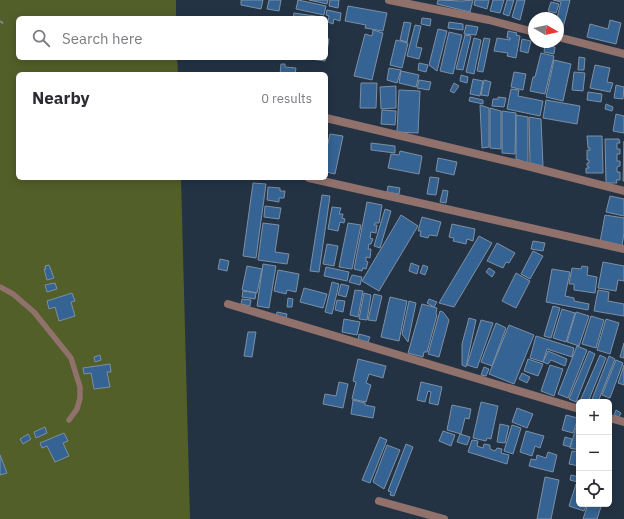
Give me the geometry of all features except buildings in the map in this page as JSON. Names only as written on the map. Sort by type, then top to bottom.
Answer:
[{"type":"street","points":[[389,0],[489,20],[528,30]]},
{"type":"street","points":[[564,39],[624,54]]},
{"type":"street","points":[[328,118],[519,164],[624,191]]},
{"type":"street","points":[[318,180],[624,249]]},
{"type":"street","points":[[228,304],[576,408]]},
{"type":"street","points":[[612,419],[624,422]]},
{"type":"street","points":[[379,501],[444,519]]},
{"type":"lane","points":[[0,287],[13,294],[34,312],[71,358],[80,387],[80,398],[77,409],[69,420]]},
{"type":"path","points":[[0,21],[4,24]]},
{"type":"green space","points":[[0,0],[176,0],[176,16],[16,16],[16,60],[177,60],[178,72],[16,72],[16,180],[181,180],[190,519],[0,519]]}]
